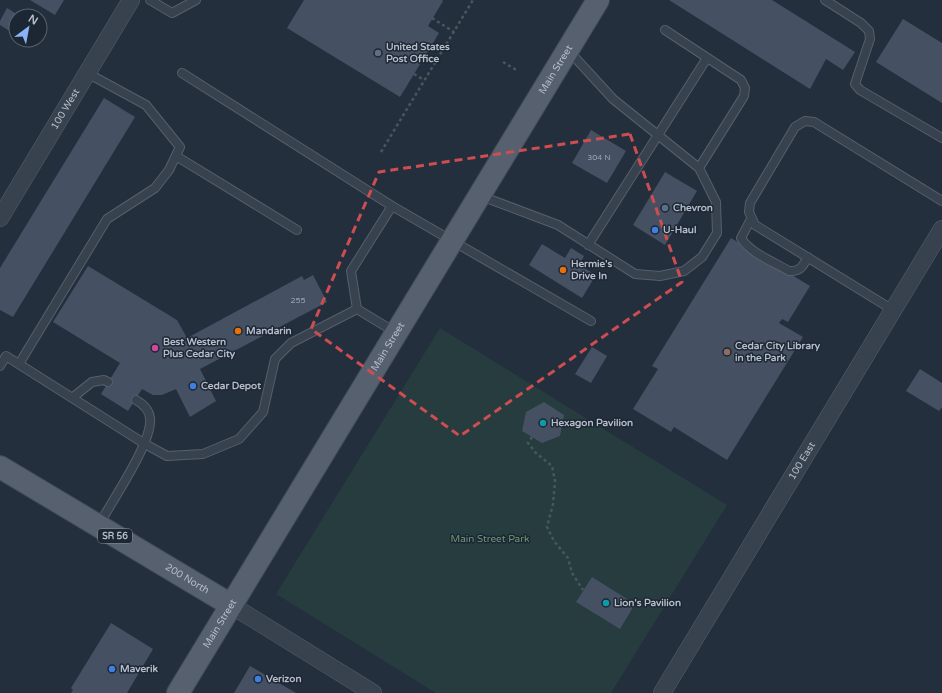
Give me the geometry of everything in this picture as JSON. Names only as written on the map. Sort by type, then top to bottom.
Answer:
[{"type":"main road","name":"Main Street","points":[[178,693],[598,0]]},
{"type":"main road","name":"200 North","points":[[0,467],[231,605]]},
{"type":"street","name":"100 West","points":[[0,218],[131,0]]},
{"type":"street","name":"100 East","points":[[662,693],[942,229]]},
{"type":"street","name":"200 North","points":[[231,605],[373,693]]},
{"type":"lane","points":[[150,0],[172,13],[196,0]]},
{"type":"lane","points":[[825,0],[861,23],[869,31],[870,39],[855,84],[860,90],[942,138]]},
{"type":"lane","points":[[665,30],[741,80],[745,88],[744,96],[699,168]]},
{"type":"lane","points":[[479,195],[558,225],[635,274],[660,276],[684,271],[702,258],[717,233],[716,202],[699,168],[613,99],[568,50]]},
{"type":"lane","points":[[588,245],[707,58]]},
{"type":"lane","points":[[20,364],[107,219],[155,188],[170,170],[180,147],[146,105],[87,73]]},
{"type":"lane","points":[[182,73],[392,206],[591,321]]},
{"type":"lane","points":[[894,310],[755,225],[751,219],[750,203],[795,127],[805,122],[814,122],[942,201]]},
{"type":"lane","points":[[176,156],[297,230]]},
{"type":"lane","points":[[392,206],[351,271],[357,309],[396,333]]},
{"type":"lane","points":[[751,219],[741,238],[744,243],[752,249],[788,271],[795,272],[800,269],[808,257]]},
{"type":"lane","points":[[0,366],[6,356],[145,444],[167,456],[203,454],[239,439],[263,412],[275,359],[290,343],[357,309]]},
{"type":"lane","points":[[72,398],[92,382],[104,380],[108,382]]},
{"type":"lane","points":[[98,526],[145,444],[150,418],[145,405],[136,400]]},
{"type":"path","points":[[381,152],[473,0]]},
{"type":"path","points":[[432,18],[454,32]]},
{"type":"path","points":[[503,62],[518,71]]},
{"type":"path","points":[[414,74],[424,80]]},
{"type":"path","points":[[532,437],[528,443],[536,453],[552,466],[555,481],[553,504],[548,527],[554,541],[568,558],[572,573],[583,590]]},
{"type":"highlighted area","points":[[630,134],[682,282],[460,436],[311,329],[379,172]]},
{"type":"green space","name":"Main Street Park","points":[[440,328],[727,505],[611,693],[436,693],[276,594]]},
{"type":"building","points":[[30,0],[64,0],[55,15],[48,11],[48,8],[43,8]]},
{"type":"building","name":"United States Post Office","points":[[304,0],[443,1],[428,26],[439,33],[400,97],[287,28]]},
{"type":"building","points":[[669,0],[772,0],[855,52],[843,70],[826,59],[810,89]]},
{"type":"building","points":[[7,8],[8,30],[0,25],[0,21]]},
{"type":"building","points":[[903,19],[942,43],[942,103],[876,62]]},
{"type":"building","points":[[104,98],[135,117],[13,317],[0,310],[0,268]]},
{"type":"building","points":[[591,130],[626,151],[607,183],[572,163]]},
{"type":"building","name":"Chevron","points":[[665,172],[697,191],[665,245],[633,225]]},
{"type":"building","name":"Cedar City Library in the Park","points":[[731,238],[810,286],[788,322],[782,319],[779,323],[803,337],[727,460],[674,427],[671,432],[633,409],[658,369],[652,366]]},
{"type":"building","name":"Hermie's Drive In","points":[[542,244],[565,258],[571,248],[584,256],[579,265],[596,275],[582,298],[529,265]]},
{"type":"building","name":"Best Western Plus Cedar City","points":[[88,266],[177,320],[187,338],[302,276],[304,280],[313,275],[327,302],[200,369],[216,401],[190,417],[176,389],[162,395],[153,395],[142,389],[128,411],[101,394],[120,363],[53,322]]},
{"type":"building","points":[[592,347],[607,356],[591,383],[575,374]]},
{"type":"building","points":[[920,369],[942,383],[942,407],[939,411],[906,391]]},
{"type":"building","name":"Hexagon Pavilion","points":[[544,402],[564,415],[560,436],[542,443],[522,431],[526,412]]},
{"type":"building","name":"Lion's Pavilion","points":[[592,577],[635,604],[620,629],[576,602]]},
{"type":"building","name":"Maverik","points":[[111,623],[153,649],[127,693],[71,693],[73,690],[71,688]]},
{"type":"building","name":"Verizon","points":[[250,666],[296,693],[234,693]]},
{"type":"place","name":"United States Post Office","points":[[378,53]]},
{"type":"place","name":"Chevron","points":[[665,208]]},
{"type":"place","name":"U-Haul","points":[[655,230]]},
{"type":"place","name":"Hermie's Drive In","points":[[563,270]]},
{"type":"place","name":"Mandarin","points":[[238,331]]},
{"type":"place","name":"Best Western Plus Cedar City","points":[[155,348]]},
{"type":"place","name":"Cedar City Library in the Park","points":[[727,352]]},
{"type":"place","name":"Cedar Depot","points":[[193,386]]},
{"type":"place","name":"Hexagon Pavilion","points":[[543,423]]},
{"type":"place","name":"Lion's Pavilion","points":[[606,603]]},
{"type":"place","name":"Maverik","points":[[112,669]]},
{"type":"place","name":"Verizon","points":[[258,679]]}]
